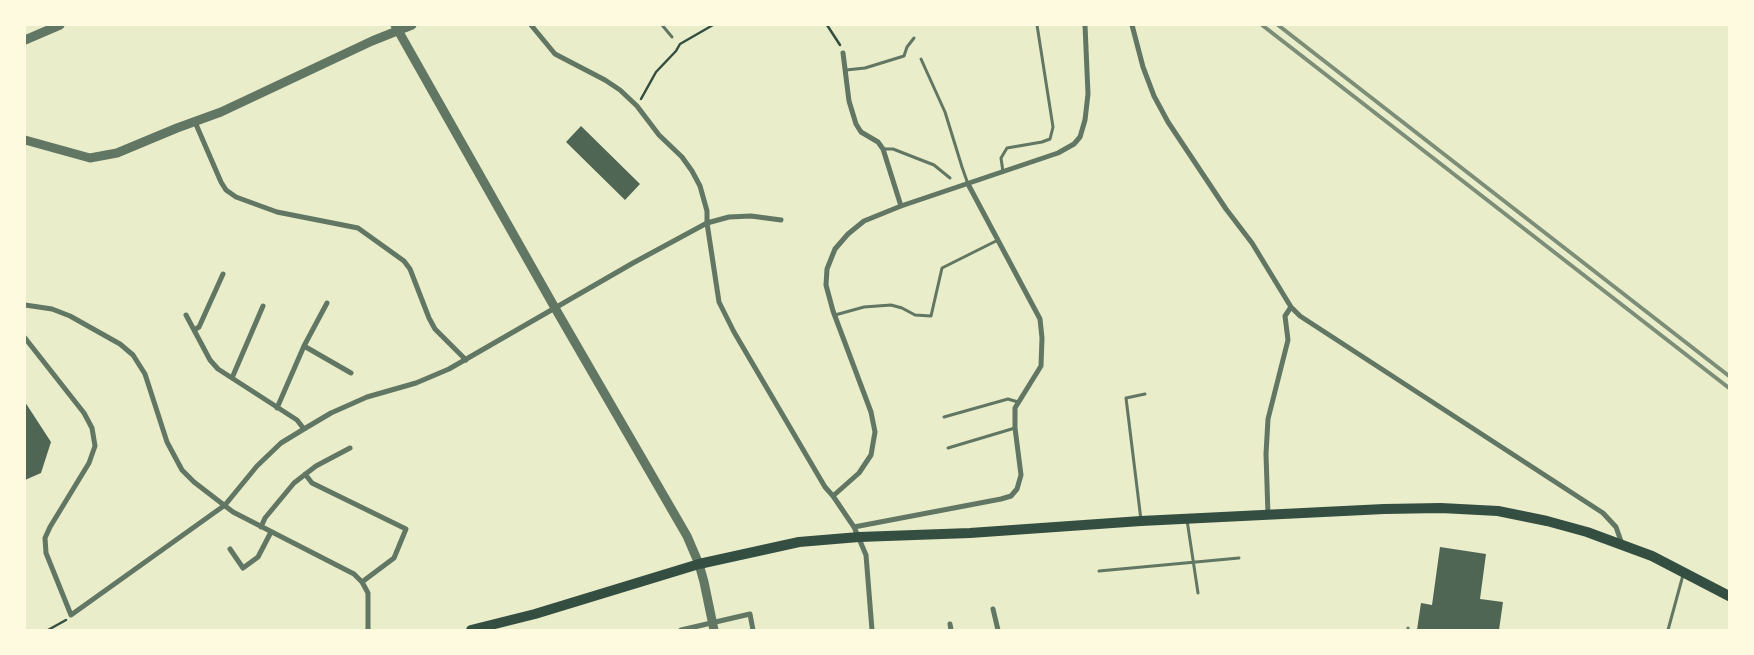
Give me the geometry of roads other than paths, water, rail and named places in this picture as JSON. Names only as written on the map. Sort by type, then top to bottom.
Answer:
[{"type":"main road","points":[[471,630],[535,614],[699,564],[799,542],[859,537],[926,536],[1141,521],[1441,508],[1498,511],[1547,521],[1652,556],[1729,596]]},
{"type":"street","points":[[25,40],[60,25]]},
{"type":"street","points":[[25,140],[90,158],[117,153],[221,112],[396,28],[412,25]]},
{"type":"street","points":[[531,25],[555,54],[620,90],[637,106],[659,135],[682,157],[692,170],[700,186],[707,211],[707,223],[719,302],[734,332],[820,478],[859,537],[866,554],[872,630]]},
{"type":"street","points":[[833,496],[859,473],[871,455],[875,432],[871,412],[834,315],[826,285],[827,269],[835,249],[848,234],[864,221],[901,206],[1058,153],[1080,138],[1085,120],[1088,94],[1085,25]]},
{"type":"street","points":[[1132,25],[1143,67],[1154,96],[1168,122],[1252,243],[1291,307],[1308,321],[1603,513],[1616,528],[1622,545]]},
{"type":"street","points":[[396,28],[687,536],[699,564],[713,626]]},
{"type":"street","points":[[843,53],[849,101],[856,124],[862,132],[878,142],[883,149],[901,206]]},
{"type":"street","points":[[195,122],[221,182],[226,190],[236,197],[277,212],[358,228],[404,260],[410,269],[429,318],[436,329],[466,360]]},
{"type":"street","points":[[854,527],[1011,496],[1018,488],[1022,475],[1015,428],[1015,408],[1041,366],[1042,338],[1040,319],[968,184]]},
{"type":"street","points":[[25,338],[84,412],[92,428],[94,446],[89,463],[45,538],[46,553],[71,615],[225,505],[257,466],[281,443],[331,413],[367,397],[416,383],[449,369],[633,263],[707,223],[729,217],[751,216],[781,220]]},
{"type":"street","points":[[194,330],[199,327],[224,274]]},
{"type":"street","points":[[277,408],[304,346],[327,302]]},
{"type":"street","points":[[25,306],[52,308],[70,316],[120,344],[133,355],[145,374],[167,442],[182,470],[194,482],[233,512],[354,574],[362,582],[368,593],[368,630]]},
{"type":"street","points":[[232,378],[263,306]]},
{"type":"street","points":[[1268,515],[1266,454],[1268,419],[1288,340],[1285,316],[1291,307]]},
{"type":"street","points":[[186,315],[210,360],[218,369],[297,420],[304,429]]},
{"type":"street","points":[[304,346],[351,373]]},
{"type":"street","points":[[261,527],[294,483],[316,466],[350,448]]},
{"type":"street","points":[[305,474],[312,483],[406,529],[394,558],[362,582]]},
{"type":"street","points":[[230,550],[243,568],[258,557],[271,532]]},
{"type":"street","points":[[993,609],[998,630]]},
{"type":"street","points":[[681,630],[713,626],[750,614],[753,630]]},
{"type":"street","points":[[950,624],[951,630]]},
{"type":"lane","points":[[662,25],[672,38]]},
{"type":"lane","points":[[1003,172],[1002,158],[1007,148],[1050,139],[1053,127],[1037,25]]},
{"type":"lane","points":[[845,70],[866,68],[904,56],[907,47],[914,38]]},
{"type":"lane","points":[[921,60],[946,112],[968,184]]},
{"type":"lane","points":[[883,149],[893,149],[934,165],[950,178]]},
{"type":"lane","points":[[834,315],[864,307],[892,305],[915,315],[931,316],[942,268],[998,240]]},
{"type":"lane","points":[[1141,521],[1126,398],[1145,394]]},
{"type":"lane","points":[[944,417],[1008,399],[1018,402]]},
{"type":"lane","points":[[948,448],[1015,428]]},
{"type":"lane","points":[[1187,520],[1198,592]]},
{"type":"lane","points":[[1099,571],[1238,558]]},
{"type":"lane","points":[[1668,630],[1683,572]]},
{"type":"railway","points":[[1262,25],[1729,388]]},
{"type":"railway","points":[[1278,25],[1729,376]]}]
